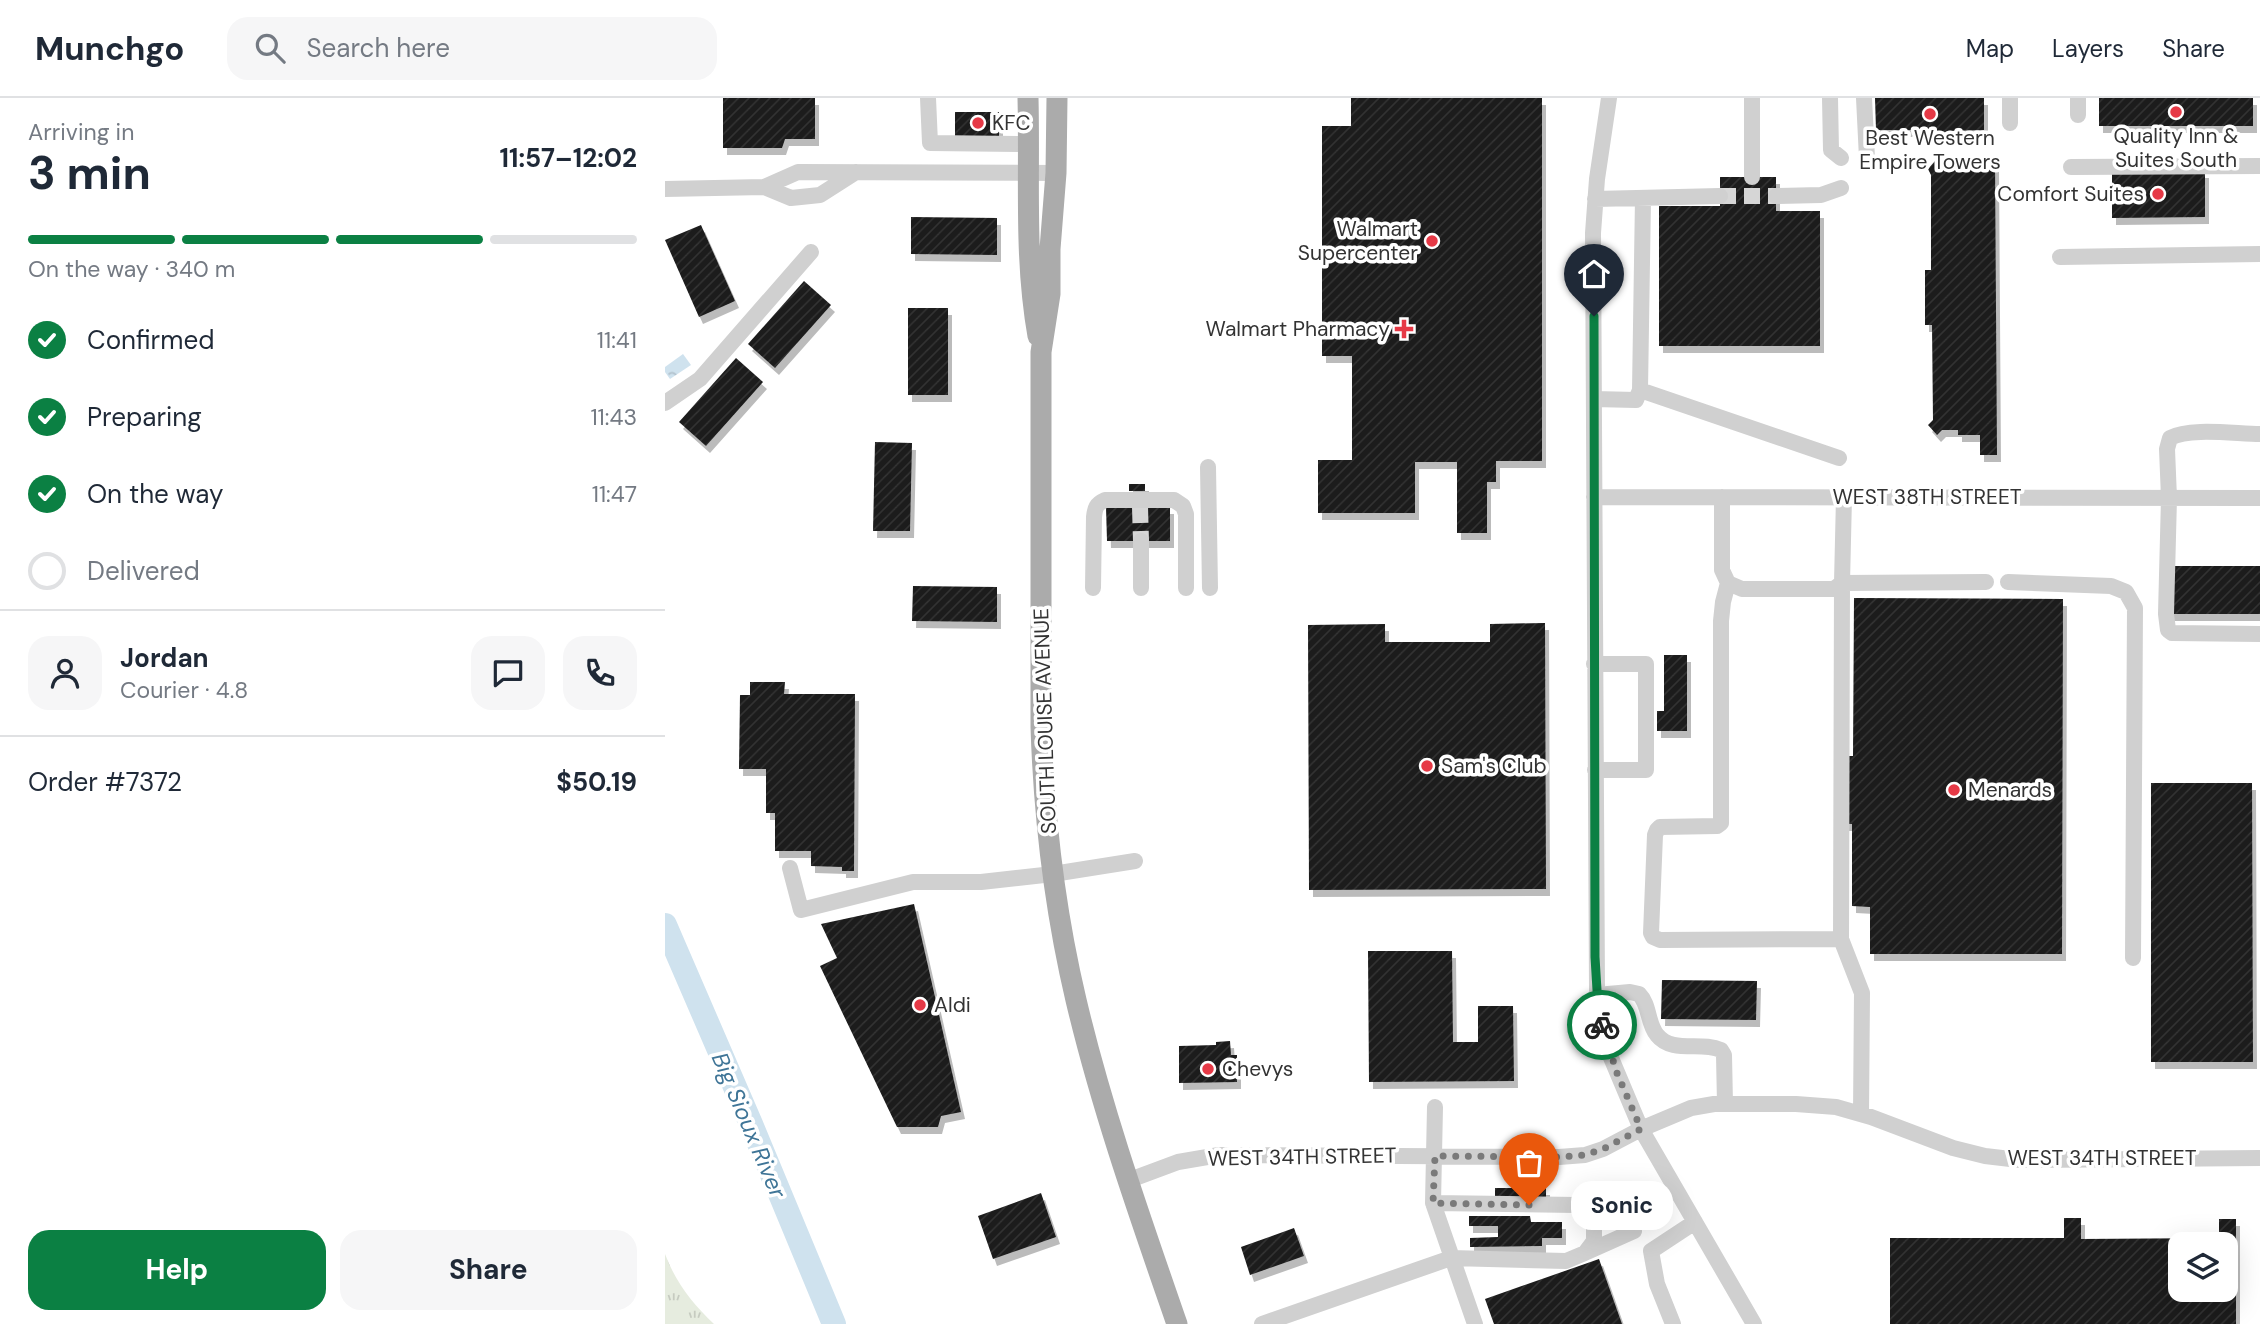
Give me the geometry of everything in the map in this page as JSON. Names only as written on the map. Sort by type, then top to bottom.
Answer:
[{"type":"main road","name":"SOUTH LOUISE AVENUE","points":[[1028,98],[1031,296],[1041,352]]},
{"type":"main road","name":"SOUTH LOUISE AVENUE","points":[[1057,98],[1050,294],[1041,352],[1043,776],[1053,874],[1075,998],[1127,1181],[1177,1324]]},
{"type":"street","points":[[928,98],[930,144],[1028,144]]},
{"type":"street","points":[[1609,98],[1595,198],[1593,233],[1597,995],[1609,1053],[1641,1129],[1754,1324]]},
{"type":"street","points":[[1752,98],[1752,177]]},
{"type":"street","points":[[1830,98],[1831,150],[1841,158]]},
{"type":"street","points":[[1864,98],[1867,158]]},
{"type":"street","points":[[2010,98],[2010,122]]},
{"type":"street","points":[[2078,98],[2078,115]]},
{"type":"street","points":[[2071,167],[2260,166]]},
{"type":"street","points":[[665,189],[764,187],[798,172],[1056,173]]},
{"type":"street","points":[[764,187],[791,198],[820,195],[856,172]]},
{"type":"street","points":[[1776,196],[1821,195],[1841,188]]},
{"type":"street","points":[[1595,198],[1720,196]]},
{"type":"street","points":[[1594,400],[1636,400],[1640,390],[1643,198]]},
{"type":"street","points":[[665,404],[700,379],[811,252]]},
{"type":"street","points":[[2060,257],[2260,254]]},
{"type":"street","points":[[1640,390],[1839,458]]},
{"type":"street","points":[[2260,434],[2193,433],[2177,434],[2170,439],[2167,449],[2169,498],[2166,614],[2168,630],[2172,633],[2260,634]]},
{"type":"street","points":[[1208,467],[1210,588]]},
{"type":"street","name":"WEST 38TH STREET","points":[[1594,496],[2260,498]]},
{"type":"street","points":[[1722,497],[1723,569],[1728,583],[1721,621],[1721,823],[1717,826],[1660,827],[1657,830],[1651,933],[1660,940],[1841,939]]},
{"type":"street","points":[[1844,497],[1841,939],[1862,993],[1861,1114]]},
{"type":"street","points":[[1093,588],[1095,508],[1099,503],[1105,500],[1140,504],[1174,500],[1183,506],[1186,514],[1186,588]]},
{"type":"street","points":[[1141,541],[1141,588]]},
{"type":"street","points":[[1728,583],[1742,589],[1834,589],[1842,583],[1986,582]]},
{"type":"street","points":[[2008,582],[2111,586],[2126,593],[2135,608],[2133,958]]},
{"type":"street","points":[[1594,664],[1646,664],[1646,770],[1595,770]]},
{"type":"street","points":[[790,868],[801,910],[913,882],[981,882],[1135,861]]},
{"type":"street","points":[[1597,995],[1630,992],[1639,994],[1646,1003],[1654,1031],[1665,1042],[1672,1045],[1708,1046],[1721,1050],[1724,1055],[1725,1104]]},
{"type":"street","name":"WEST 34TH STREET","points":[[1127,1181],[1178,1162],[1219,1155],[1585,1155],[1691,1108],[1725,1104],[1836,1107],[1953,1148],[1985,1156],[2019,1160],[2260,1158]]},
{"type":"street","points":[[1436,1107],[1433,1203],[1475,1324]]},
{"type":"street","points":[[1262,1324],[1451,1258],[1566,1261],[1634,1231],[1611,1194],[1583,1209]]},
{"type":"street","points":[[1433,1203],[1577,1205],[1588,1212],[1594,1226],[1594,1241],[1585,1253]]},
{"type":"street","points":[[1673,1324],[1657,1284],[1651,1251],[1695,1222]]},
{"type":"green space","points":[[665,1254],[685,1292],[714,1324],[665,1324]]},
{"type":"water","points":[[683,354],[691,365],[670,379],[665,367]]},
{"type":"building","points":[[723,98],[815,98],[815,139],[785,139],[782,148],[723,148]]},
{"type":"building","name":"Walmart Supercenter","points":[[1351,98],[1542,98],[1542,461],[1496,461],[1496,482],[1487,482],[1487,533],[1457,533],[1457,462],[1415,462],[1415,513],[1318,513],[1318,460],[1352,460],[1352,356],[1322,356],[1322,126],[1351,126]]},
{"type":"building","name":"Best Western Empire Towers","points":[[1875,98],[1984,98],[1984,130],[1948,131],[1948,136],[1912,136],[1912,130],[1876,130]]},
{"type":"building","name":"Quality Inn & Suites South","points":[[2099,98],[2253,98],[2253,126],[2099,126]]},
{"type":"building","points":[[955,112],[999,112],[999,137],[973,140],[973,136],[955,136]]},
{"type":"building","points":[[1935,161],[1939,164],[1995,164],[1997,455],[1980,455],[1980,435],[1958,435],[1958,430],[1942,430],[1937,435],[1928,425],[1933,420],[1932,325],[1925,325],[1925,270],[1931,270],[1931,175],[1928,169]]},
{"type":"building","name":"Comfort Suites","points":[[2112,171],[2205,171],[2205,217],[2112,218]]},
{"type":"building","points":[[1720,177],[1776,177],[1776,211],[1820,211],[1820,346],[1659,346],[1659,206],[1720,206]]},
{"type":"building","points":[[911,217],[997,218],[997,255],[911,254]]},
{"type":"building","points":[[701,225],[735,301],[699,317],[665,240]]},
{"type":"building","points":[[804,281],[831,305],[775,368],[748,344]]},
{"type":"building","points":[[908,308],[948,308],[948,395],[908,395]]},
{"type":"building","points":[[736,358],[763,382],[706,446],[679,422]]},
{"type":"building","points":[[875,442],[912,443],[910,531],[873,531]]},
{"type":"building","points":[[1129,484],[1145,484],[1145,491],[1129,491]]},
{"type":"building","points":[[1106,507],[1170,507],[1170,541],[1107,541]]},
{"type":"building","points":[[2169,566],[2260,566],[2260,614],[2169,614]]},
{"type":"building","points":[[913,586],[997,587],[997,622],[912,621]]},
{"type":"building","name":"Menards","points":[[1854,598],[2063,599],[2062,954],[1870,954],[1870,907],[1852,906],[1852,824],[1845,824],[1846,756],[1853,756]]},
{"type":"building","name":"Sam's Club","points":[[1545,623],[1546,889],[1309,890],[1308,625],[1385,624],[1385,642],[1490,642],[1490,624]]},
{"type":"building","points":[[1664,655],[1687,655],[1687,731],[1657,731],[1657,711],[1664,711]]},
{"type":"building","points":[[750,682],[785,682],[784,694],[855,694],[854,871],[842,871],[842,867],[811,866],[811,851],[775,851],[775,813],[766,813],[766,769],[739,769],[740,695],[750,695]]},
{"type":"building","points":[[2151,783],[2252,783],[2253,1062],[2151,1062]]},
{"type":"building","points":[[914,904],[961,1112],[941,1116],[938,1127],[897,1127],[820,966],[837,958],[821,924]]},
{"type":"building","points":[[1368,951],[1452,951],[1453,1042],[1478,1042],[1478,1006],[1513,1006],[1514,1081],[1369,1082]]},
{"type":"building","points":[[1662,980],[1757,981],[1756,1020],[1661,1019]]},
{"type":"building","name":"Chevys","points":[[1230,1041],[1231,1055],[1237,1055],[1237,1082],[1179,1083],[1179,1046],[1216,1045],[1216,1042]]},
{"type":"building","points":[[1495,1188],[1546,1188],[1546,1199],[1495,1198]]},
{"type":"building","points":[[1041,1193],[1056,1237],[993,1259],[978,1216]]},
{"type":"building","points":[[1469,1216],[1530,1216],[1531,1222],[1562,1222],[1562,1238],[1542,1238],[1542,1246],[1470,1247],[1470,1238],[1498,1237],[1498,1226],[1469,1226]]},
{"type":"building","points":[[2064,1218],[2081,1218],[2081,1239],[2168,1238],[2168,1302],[2236,1302],[2236,1324],[1890,1324],[1890,1238],[2064,1238]]},
{"type":"building","points":[[2219,1219],[2236,1219],[2236,1232],[2219,1232]]},
{"type":"building","points":[[1294,1228],[1304,1256],[1250,1275],[1241,1247]]},
{"type":"building","points":[[1599,1259],[1622,1324],[1494,1324],[1485,1299]]},
{"type":"waterway","name":"Big Sioux River","points":[[665,925],[834,1324]]},
{"type":"tunnel","points":[[1720,196],[1776,196]]},
{"type":"tunnel","points":[[1140,507],[1141,541]]},
{"type":"way so far","points":[[1529,1205],[1433,1203],[1435,1156],[1585,1155],[1603,1149],[1641,1129],[1624,1093],[1602,1025]]},
{"type":"place","name":"Quality Inn & Suites South","points":[[2176,112]]},
{"type":"place","name":"Best Western Empire Towers","points":[[1930,114]]},
{"type":"place","name":"KFC","points":[[978,123]]},
{"type":"place","name":"Comfort Suites","points":[[2158,194]]},
{"type":"place","name":"Walmart Supercenter","points":[[1432,241]]},
{"type":"place","name":"Walmart Pharmacy","points":[[1404,329]]},
{"type":"place","name":"Sam's Club","points":[[1427,766]]},
{"type":"place","name":"Menards","points":[[1954,790]]},
{"type":"place","name":"Aldi","points":[[920,1005]]},
{"type":"place","name":"Chevys","points":[[1208,1069]]},
{"type":"place","name":"Sonic","points":[[1529,1205]]},
{"type":"route","points":[[1594,316],[1595,957],[1602,1025]]}]
